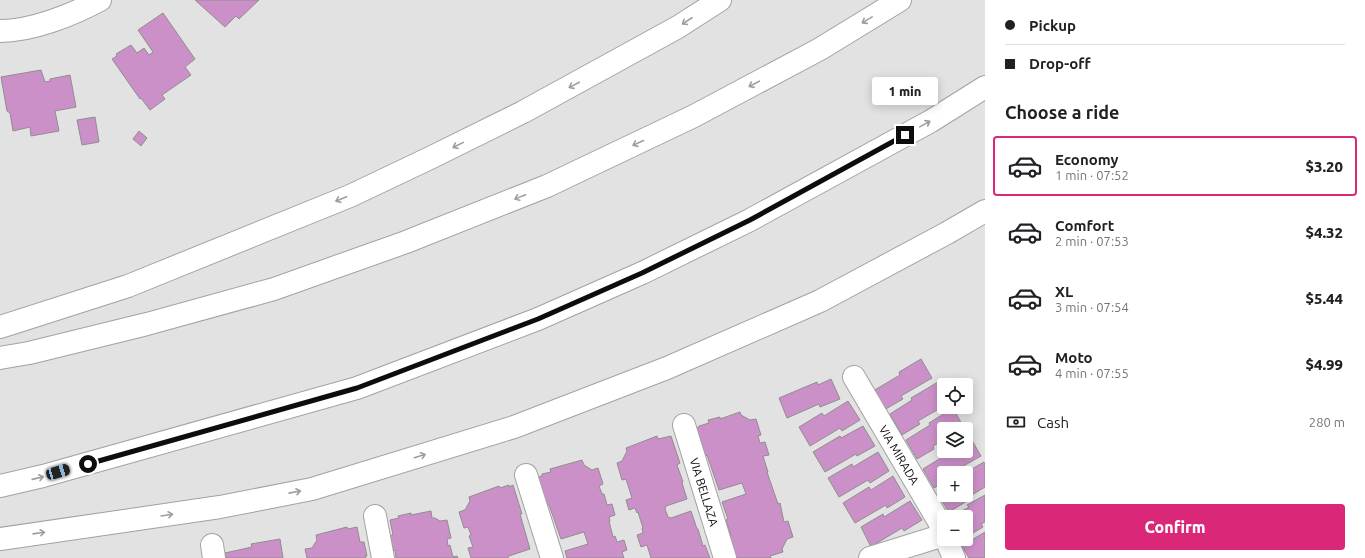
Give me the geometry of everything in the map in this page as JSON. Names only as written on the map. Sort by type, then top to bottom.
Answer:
[{"type":"main road","points":[[0,31],[42,25],[85,8],[100,0]]},
{"type":"main road","points":[[0,326],[128,286],[350,196],[523,112],[678,27],[720,0]]},
{"type":"main road","points":[[0,358],[29,353],[147,324],[274,289],[406,242],[546,186],[694,116],[820,49],[900,0]]},
{"type":"main road","points":[[0,486],[44,476],[357,388],[538,319],[642,273],[750,220],[931,121],[985,87]]},
{"type":"main road","points":[[0,539],[220,507],[312,489],[514,427],[667,368],[820,301],[985,211]]},
{"type":"main road","name":"VIA MIRADA","points":[[854,377],[937,518]]},
{"type":"main road","name":"VIA BELLAZA","points":[[684,425],[725,558]]},
{"type":"main road","points":[[526,474],[552,558]]},
{"type":"main road","points":[[375,516],[383,558]]},
{"type":"main road","points":[[870,558],[937,536]]},
{"type":"main road","points":[[949,546],[954,558]]},
{"type":"building","points":[[195,0],[259,0],[239,19],[236,16],[225,27]]},
{"type":"building","points":[[163,13],[195,59],[185,67],[191,75],[162,95],[165,99],[150,110],[141,98],[140,99],[112,59],[117,56],[116,54],[131,45],[137,53],[144,48],[149,55],[153,52],[138,30]]},
{"type":"building","points":[[41,70],[45,82],[50,81],[50,79],[70,75],[76,107],[55,111],[59,131],[31,136],[30,127],[13,131],[10,113],[7,111],[1,77]]},
{"type":"building","points":[[95,117],[99,142],[82,145],[77,120]]},
{"type":"building","points":[[139,131],[147,138],[141,146],[133,139]]},
{"type":"building","points":[[921,359],[932,378],[901,396],[903,399],[884,410],[873,391],[900,375],[899,372]]},
{"type":"building","points":[[831,379],[840,399],[820,407],[819,404],[787,418],[779,398],[817,382],[818,385]]},
{"type":"building","points":[[937,383],[937,410],[918,421],[920,424],[902,435],[890,414],[912,400],[911,398]]},
{"type":"building","points":[[848,401],[860,420],[842,431],[840,428],[810,446],[799,427],[822,413],[824,416]]},
{"type":"building","points":[[740,412],[741,415],[750,420],[756,419],[761,435],[758,436],[760,443],[765,442],[769,455],[763,456],[767,472],[778,504],[780,503],[784,522],[788,521],[793,537],[787,539],[782,549],[783,552],[770,556],[771,558],[736,558],[726,520],[728,519],[722,502],[746,494],[742,483],[719,490],[707,455],[705,456],[696,428],[709,423],[708,420],[720,417],[720,419]]},
{"type":"building","points":[[943,414],[956,414],[961,422],[937,422],[937,444],[933,446],[934,449],[917,459],[906,440],[930,425],[929,423]]},
{"type":"building","points":[[863,426],[875,446],[857,456],[856,454],[825,472],[813,452],[840,436],[841,438]]},
{"type":"building","points":[[657,436],[658,439],[671,436],[680,463],[677,465],[687,499],[666,506],[665,509],[668,517],[671,518],[691,511],[703,546],[705,545],[710,558],[651,558],[647,545],[641,547],[637,535],[643,533],[643,528],[638,512],[637,513],[635,508],[629,510],[626,500],[632,498],[626,479],[622,480],[617,463],[622,461],[627,451],[626,448]]},
{"type":"building","points":[[973,442],[981,456],[963,466],[937,466],[937,486],[934,488],[923,469],[941,458],[973,458]]},
{"type":"building","points":[[878,452],[889,471],[870,483],[868,480],[839,497],[828,478],[852,464],[853,467]]},
{"type":"building","points":[[582,460],[584,465],[592,470],[598,468],[603,484],[599,486],[602,494],[604,494],[607,505],[612,504],[615,515],[609,517],[613,537],[615,536],[617,542],[624,540],[627,550],[622,552],[624,558],[567,558],[565,551],[588,544],[584,532],[561,539],[549,505],[547,505],[538,477],[542,476],[542,474],[551,472],[550,469]]},
{"type":"building","points":[[984,462],[985,464],[985,487],[973,494],[973,468]]},
{"type":"building","points":[[893,476],[905,497],[887,508],[886,505],[855,523],[843,503],[869,487],[871,490]]},
{"type":"building","points":[[509,485],[509,487],[513,485],[522,514],[520,514],[530,549],[509,556],[508,558],[471,558],[468,548],[473,547],[469,536],[471,535],[468,527],[464,528],[459,512],[465,510],[470,501],[469,497],[499,486],[500,488]]},
{"type":"building","points":[[985,495],[985,522],[981,524],[983,527],[973,533],[973,510],[964,510],[969,507],[967,505]]},
{"type":"building","points":[[910,501],[922,520],[904,531],[902,528],[872,546],[870,545],[861,527],[883,514],[884,517]]},
{"type":"building","points":[[943,502],[965,502],[952,510],[948,510]]},
{"type":"building","points":[[431,511],[432,518],[440,521],[447,520],[451,538],[447,539],[448,546],[450,545],[453,557],[457,556],[458,558],[396,558],[395,550],[392,551],[389,536],[393,535],[390,520],[399,518],[398,516],[411,513],[411,515]]},
{"type":"building","points":[[347,527],[348,529],[357,527],[360,542],[364,542],[367,556],[365,556],[366,558],[307,558],[305,549],[312,548],[317,540],[316,535]]},
{"type":"building","points":[[985,532],[985,558],[969,558],[962,546],[973,546],[973,539]]},
{"type":"building","points":[[280,539],[283,558],[226,558],[225,553],[252,547],[251,544]]},
{"type":"route","points":[[88,464],[357,388],[538,319],[642,273],[750,220],[905,135]]}]
